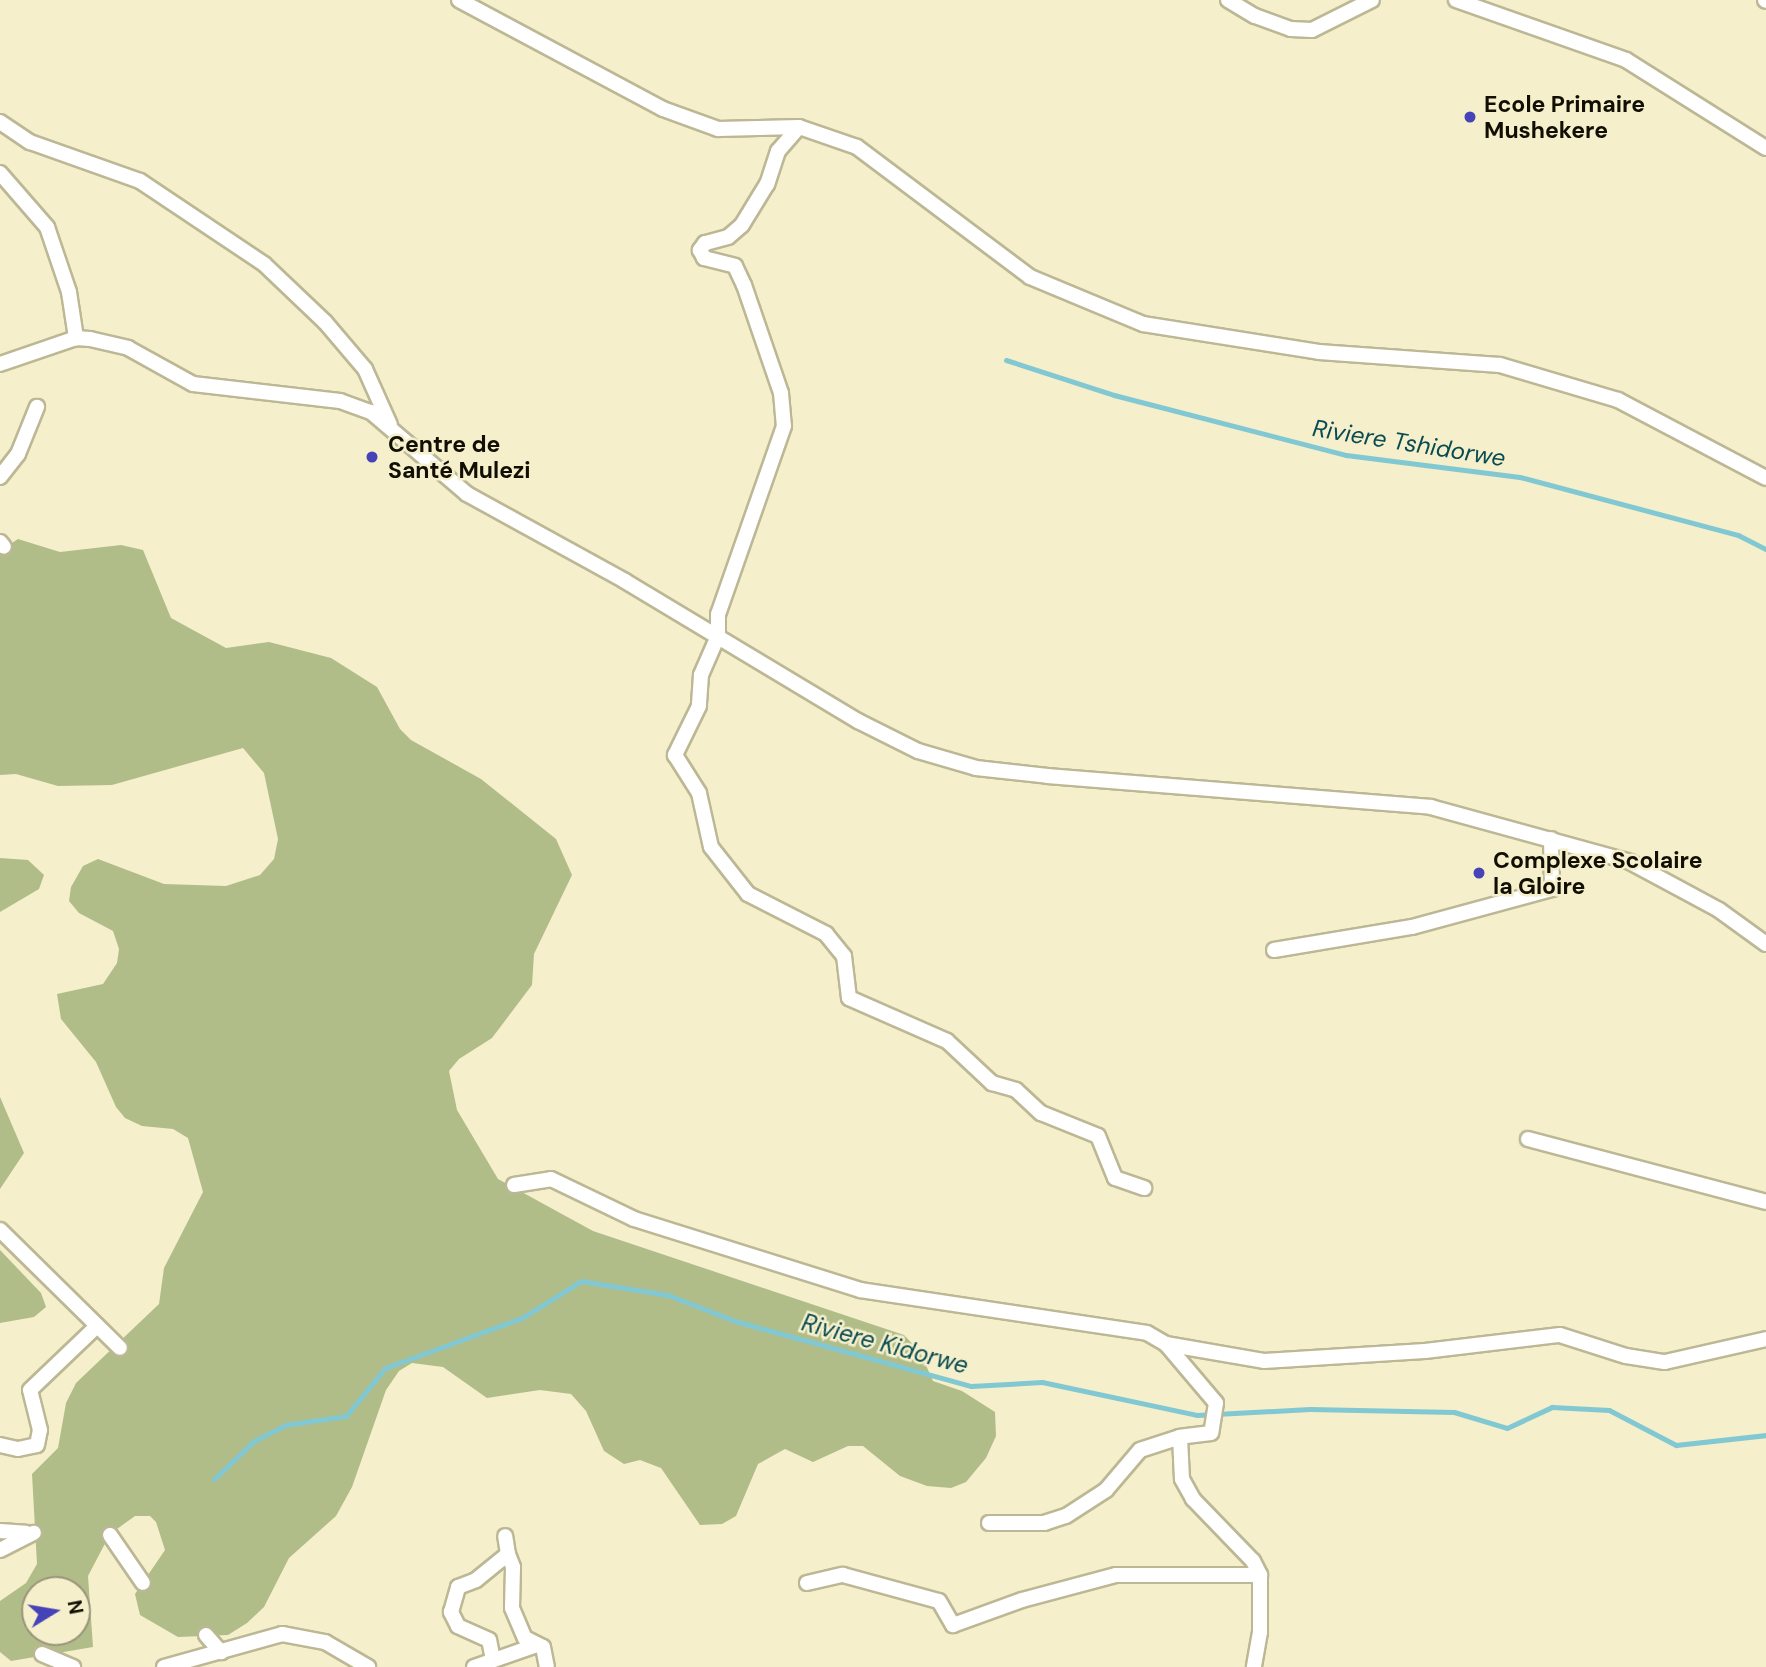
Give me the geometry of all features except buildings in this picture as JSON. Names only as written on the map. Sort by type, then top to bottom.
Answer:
[{"type":"street","points":[[459,0],[663,109],[718,128],[799,127],[857,147],[887,165],[1030,277],[1143,324],[1319,352],[1500,365],[1618,400],[1766,478]]},
{"type":"street","points":[[1228,0],[1255,16],[1311,30],[1372,0]]},
{"type":"street","points":[[1456,0],[1626,60],[1766,148]]},
{"type":"street","points":[[0,122],[30,142],[140,181],[264,264],[325,322],[365,369],[392,429]]},
{"type":"street","points":[[799,127],[778,150],[767,184],[742,225],[728,237],[705,243],[700,250],[704,258],[735,266],[762,329],[768,362],[780,393],[784,426],[718,614],[718,636],[701,675],[699,706],[674,755],[699,793],[711,847],[748,894],[826,934],[844,956],[849,998],[947,1041],[992,1083],[1016,1090],[1041,1113],[1098,1136],[1115,1178],[1144,1188]]},
{"type":"street","points":[[0,173],[47,227],[69,292],[76,338]]},
{"type":"street","points":[[0,365],[76,338],[128,348],[193,384],[340,401],[370,412],[467,494],[718,636],[858,721],[919,751],[976,768],[1417,806],[1551,839],[1630,862],[1681,886],[1766,944]]},
{"type":"street","points":[[0,477],[18,454],[37,407]]},
{"type":"street","points":[[1274,950],[1412,927],[1552,889],[1551,839]]},
{"type":"street","points":[[1528,1139],[1766,1202]]},
{"type":"street","points":[[514,1185],[551,1179],[634,1219],[860,1290],[1147,1333],[1166,1344],[1216,1403],[1211,1433],[1180,1437],[1140,1450],[1106,1490],[1066,1517],[1044,1523],[989,1523]]},
{"type":"street","points":[[0,1230],[120,1348]]},
{"type":"street","points":[[0,1445],[18,1449],[37,1445],[40,1430],[30,1390],[97,1326]]},
{"type":"street","points":[[1166,1344],[1264,1361],[1425,1350],[1560,1335],[1626,1356],[1665,1362],[1766,1339]]},
{"type":"street","points":[[1180,1437],[1182,1479],[1193,1499],[1253,1561],[1260,1575],[1260,1632],[1254,1667]]},
{"type":"street","points":[[0,1531],[34,1533],[0,1550]]},
{"type":"street","points":[[110,1535],[142,1583]]},
{"type":"street","points":[[505,1536],[513,1567],[512,1608],[534,1646]]},
{"type":"street","points":[[494,1660],[489,1640],[481,1633],[458,1626],[451,1612],[458,1587],[476,1580],[508,1554]]},
{"type":"street","points":[[807,1583],[843,1575],[939,1601],[949,1622],[958,1625],[1022,1600],[1116,1575],[1260,1575]]},
{"type":"street","points":[[164,1667],[221,1652],[250,1639],[282,1634],[326,1642],[348,1663],[368,1667]]},
{"type":"street","points":[[206,1635],[221,1652]]},
{"type":"street","points":[[474,1667],[534,1646],[543,1647],[547,1667]]},
{"type":"street","points":[[48,1660],[73,1667]]},
{"type":"green space","points":[[18,539],[60,552],[121,545],[143,550],[171,618],[226,648],[269,642],[331,658],[377,687],[400,729],[411,740],[481,779],[556,839],[572,875],[534,954],[532,985],[492,1038],[459,1059],[449,1071],[457,1110],[498,1179],[593,1231],[904,1335],[920,1352],[933,1381],[962,1391],[995,1412],[996,1436],[986,1458],[966,1482],[951,1488],[927,1486],[900,1476],[863,1446],[848,1446],[813,1462],[785,1449],[758,1464],[736,1516],[722,1524],[700,1525],[661,1468],[640,1460],[624,1464],[604,1451],[586,1411],[571,1394],[540,1390],[487,1398],[443,1367],[412,1363],[399,1371],[386,1390],[352,1487],[336,1516],[289,1558],[264,1607],[247,1623],[228,1635],[178,1637],[140,1615],[135,1594],[165,1550],[156,1522],[150,1516],[135,1516],[110,1534],[88,1576],[30,1576],[37,1564],[32,1474],[58,1448],[66,1403],[76,1383],[159,1304],[164,1268],[203,1192],[188,1138],[173,1129],[142,1126],[125,1118],[116,1107],[96,1062],[61,1019],[57,994],[103,984],[117,963],[119,949],[113,931],[79,913],[69,901],[71,887],[83,866],[98,859],[164,884],[226,886],[260,875],[274,859],[278,839],[264,773],[243,748],[112,785],[58,786],[16,774],[0,775],[0,551]]},
{"type":"green space","points":[[0,858],[28,860],[44,875],[39,889],[0,912]]},
{"type":"green space","points":[[0,1097],[24,1153],[0,1189]]},
{"type":"green space","points":[[0,1250],[41,1293],[46,1307],[34,1317],[0,1323]]},
{"type":"green space","points":[[21,1586],[21,1646],[91,1646],[91,1619],[93,1647],[11,1661],[0,1652],[0,1601]]},
{"type":"waterway","name":"Riviere Tshidorwe","points":[[1006,360],[1114,395],[1346,455],[1520,477],[1738,535],[1766,549]]},
{"type":"waterway","name":"Riviere Kidorwe","points":[[214,1479],[254,1441],[285,1425],[346,1416],[385,1368],[522,1318],[581,1281],[668,1295],[735,1321],[971,1386],[1042,1382],[1197,1415],[1310,1409],[1454,1412],[1507,1428],[1552,1407],[1609,1410],[1676,1445],[1766,1435]]},
{"type":"place","name":"Ecole Primaire Mushekere","points":[[1470,117]]},
{"type":"place","name":"Centre de Santé Mulezi","points":[[372,457]]},
{"type":"place","name":"Complexe Scolaire la Gloire","points":[[1479,873]]}]
